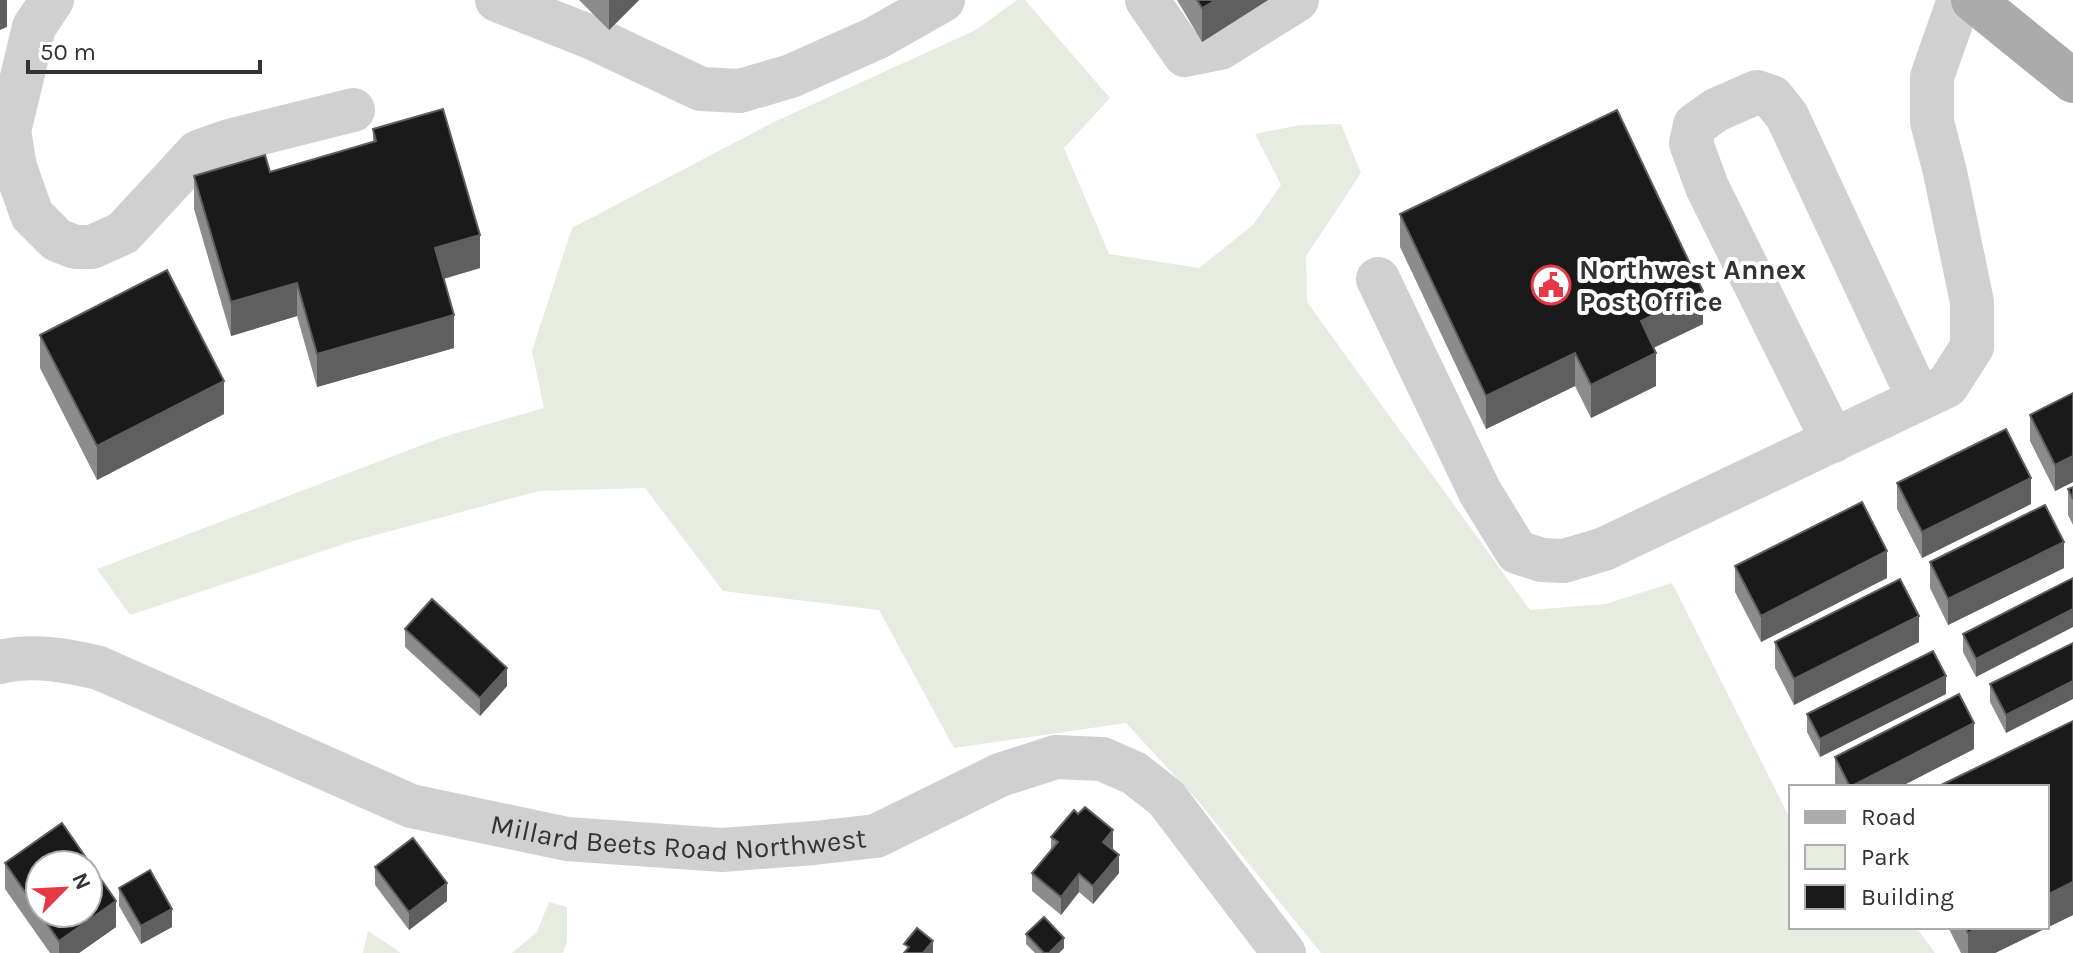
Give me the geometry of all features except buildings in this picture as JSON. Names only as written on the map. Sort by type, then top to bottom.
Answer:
[{"type":"main road","points":[[1973,0],[2073,81]]},
{"type":"street","points":[[52,0],[34,27],[4,133],[32,215],[57,240],[75,247],[92,247],[123,233],[198,152],[229,141],[353,110]]},
{"type":"street","points":[[497,0],[593,38],[701,89],[740,91],[791,76],[862,45],[943,0]]},
{"type":"street","points":[[1147,0],[1185,55],[1220,48],[1297,0]]},
{"type":"street","points":[[1378,279],[1480,492],[1517,552],[1542,560],[1564,561],[1604,549],[1833,441],[1947,386],[1972,347],[1972,302],[1932,122],[1932,77],[1959,0]]},
{"type":"street","points":[[1833,441],[1707,187],[1691,143],[1695,125],[1716,110],[1757,92],[1772,97],[1787,116],[1919,399]]},
{"type":"street","name":"Millard Beets Road Northwest","points":[[0,662],[21,657],[70,661],[99,668],[411,806],[567,839],[722,850],[876,836],[1000,775],[1056,757],[1102,759],[1134,773],[1166,798],[1284,953]]},
{"type":"green space","points":[[1017,0],[1025,0],[1110,98],[1064,148],[1109,254],[1199,268],[1253,225],[1281,185],[1255,134],[1300,125],[1341,124],[1361,173],[1306,256],[1307,302],[1530,610],[1605,604],[1672,583],[1789,817],[1789,929],[1917,929],[1935,953],[1321,953],[1198,801],[1126,723],[954,748],[879,610],[723,591],[645,488],[539,491],[350,542],[130,615],[97,569],[443,437],[544,408],[532,351],[572,228],[774,122],[976,30]]},
{"type":"green space","points":[[549,902],[567,907],[567,942],[563,953],[512,953],[537,932]]},
{"type":"green space","points":[[368,931],[401,953],[363,953]]},
{"type":"place","name":"Northwest Annex Post Office","points":[[1551,285]]}]
